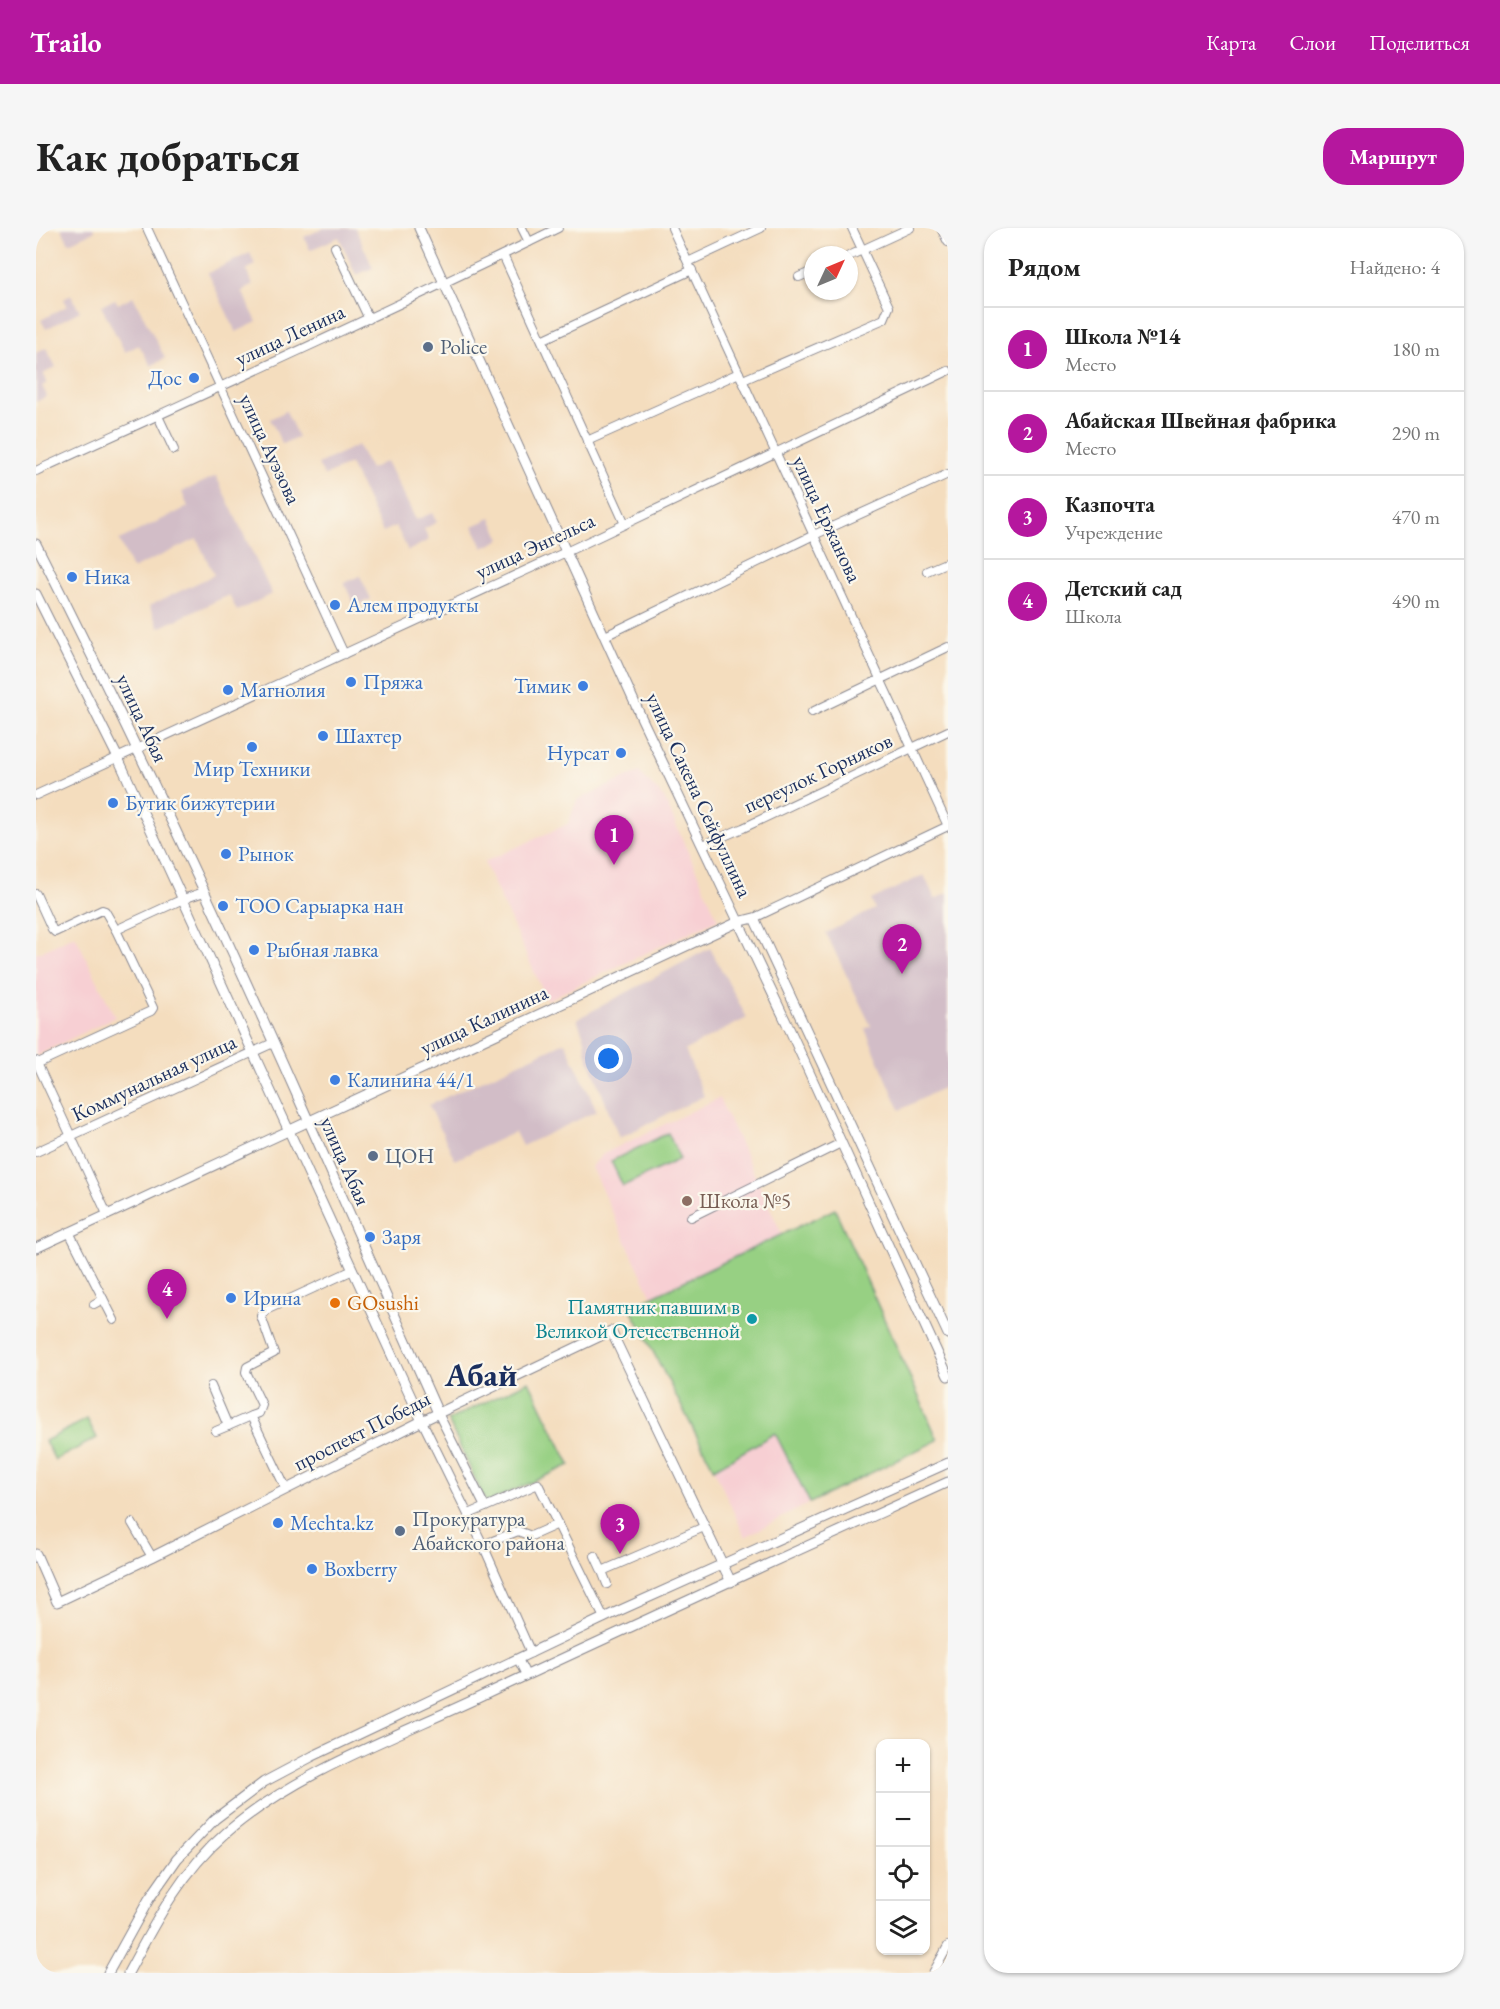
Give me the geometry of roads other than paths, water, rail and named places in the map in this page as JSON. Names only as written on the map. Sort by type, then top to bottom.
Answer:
[{"type":"street","name":"улица Ауэзова","points":[[147,228],[345,654]]},
{"type":"street","name":"улица Сакена Сейфуллина","points":[[419,228],[566,552],[948,1376]]},
{"type":"street","points":[[522,228],[528,242]]},
{"type":"street","name":"улица Ленина","points":[[36,471],[369,319],[558,228]]},
{"type":"street","name":"улица Ержанова","points":[[672,228],[948,826]]},
{"type":"street","points":[[542,340],[761,228]]},
{"type":"street","points":[[587,441],[884,319],[889,307],[852,228]]},
{"type":"street","points":[[858,252],[910,228]]},
{"type":"street","points":[[941,228],[948,242]]},
{"type":"street","points":[[335,247],[369,319]]},
{"type":"street","points":[[503,255],[625,524]]},
{"type":"street","points":[[799,277],[804,275]]},
{"type":"street","name":"улица Энгельса","points":[[36,795],[566,552],[948,371]]},
{"type":"street","points":[[158,416],[174,450]]},
{"type":"street","points":[[605,636],[814,534],[948,474]]},
{"type":"street","name":"улица Абая","points":[[36,544],[137,749],[204,892],[309,1121],[438,1413]]},
{"type":"street","points":[[927,571],[948,562]]},
{"type":"street","name":"улица Абая","points":[[36,594],[118,758],[422,1421]]},
{"type":"street","points":[[812,712],[948,647]]},
{"type":"street","name":"переулок Горняков","points":[[703,845],[948,731]]},
{"type":"street","name":"улица Калинина","points":[[36,1248],[738,922],[754,918],[948,826]]},
{"type":"street","points":[[116,930],[183,899],[204,892]]},
{"type":"street","points":[[36,894],[55,932],[102,910],[105,911],[153,1010],[36,1063],[107,1214]]},
{"type":"street","name":"улица Сакена Сейфуллина","points":[[754,918],[948,1334]]},
{"type":"street","name":"Коммунальная улица","points":[[36,1152],[273,1043]]},
{"type":"street","points":[[691,1217],[840,1143]]},
{"type":"street","points":[[69,1232],[114,1320]]},
{"type":"street","points":[[216,1431],[259,1413],[262,1405],[246,1372],[247,1367],[274,1353],[261,1316],[262,1313],[370,1263]]},
{"type":"street","points":[[901,1272],[915,1264]]},
{"type":"street","points":[[94,1304],[103,1299]]},
{"type":"street","name":"проспект Победы","points":[[36,1554],[57,1602],[152,1557],[438,1413],[611,1331],[731,1582]]},
{"type":"street","points":[[211,1386],[228,1426]]},
{"type":"street","points":[[438,1413],[485,1507]]},
{"type":"street","points":[[251,1416],[286,1489]]},
{"type":"street","points":[[422,1421],[469,1514],[531,1653]]},
{"type":"street","points":[[108,1973],[149,1899],[177,1859],[215,1819],[264,1782],[313,1756],[600,1620],[948,1462]]},
{"type":"street","points":[[128,1973],[164,1906],[189,1871],[233,1827],[274,1797],[322,1770],[948,1482]]},
{"type":"street","points":[[469,1514],[538,1484],[600,1620],[604,1632],[603,1639]]},
{"type":"street","points":[[132,1523],[152,1557]]},
{"type":"street","points":[[483,1545],[518,1531],[531,1536],[558,1524]]},
{"type":"street","points":[[602,1571],[704,1527]]},
{"type":"street","points":[[596,1556],[608,1584]]},
{"type":"street","points":[[518,1659],[526,1675]]},
{"type":"street","points":[[313,1756],[322,1770]]},
{"type":"street","points":[[933,1973],[948,1946]]},
{"type":"place","name":"Police","points":[[428,347]]},
{"type":"place","name":"Дос","points":[[194,378]]},
{"type":"place","name":"Ника","points":[[72,577]]},
{"type":"place","name":"Алем продукты","points":[[335,605]]},
{"type":"place","name":"Пряжа","points":[[351,682]]},
{"type":"place","name":"Тимик","points":[[583,686]]},
{"type":"place","name":"Магнолия","points":[[228,690]]},
{"type":"place","name":"Шахтер","points":[[323,736]]},
{"type":"place","name":"Мир Техники","points":[[252,747]]},
{"type":"place","name":"Нурсат","points":[[621,753]]},
{"type":"place","name":"Бутик бижутерии","points":[[113,803]]},
{"type":"place","name":"Рынок","points":[[226,854]]},
{"type":"place","name":"Школа №14","points":[[614,865]]},
{"type":"place","name":"ТОО Сарыарка нан","points":[[223,906]]},
{"type":"place","name":"Рыбная лавка","points":[[254,950]]},
{"type":"place","name":"Абайская Швейная фабрика","points":[[902,974]]},
{"type":"place","name":"Калинина 44/1","points":[[335,1080]]},
{"type":"place","name":"ЦОН","points":[[373,1156]]},
{"type":"place","name":"Школа №5","points":[[687,1201]]},
{"type":"place","name":"Заря","points":[[370,1237]]},
{"type":"place","name":"Ирина","points":[[231,1298]]},
{"type":"place","name":"GOsushi","points":[[335,1303]]},
{"type":"place","name":"Детский сад","points":[[167,1319]]},
{"type":"place","name":"Памятник павшим в Великой Отечественной","points":[[752,1319]]},
{"type":"place","name":"Mechta.kz","points":[[278,1523]]},
{"type":"place","name":"Прокуратура Абайского района","points":[[400,1531]]},
{"type":"place","name":"Казпочта","points":[[620,1554]]},
{"type":"place","name":"Boxberry","points":[[312,1569]]},
{"type":"district","name":"Абай","points":[[481,1374]]}]
